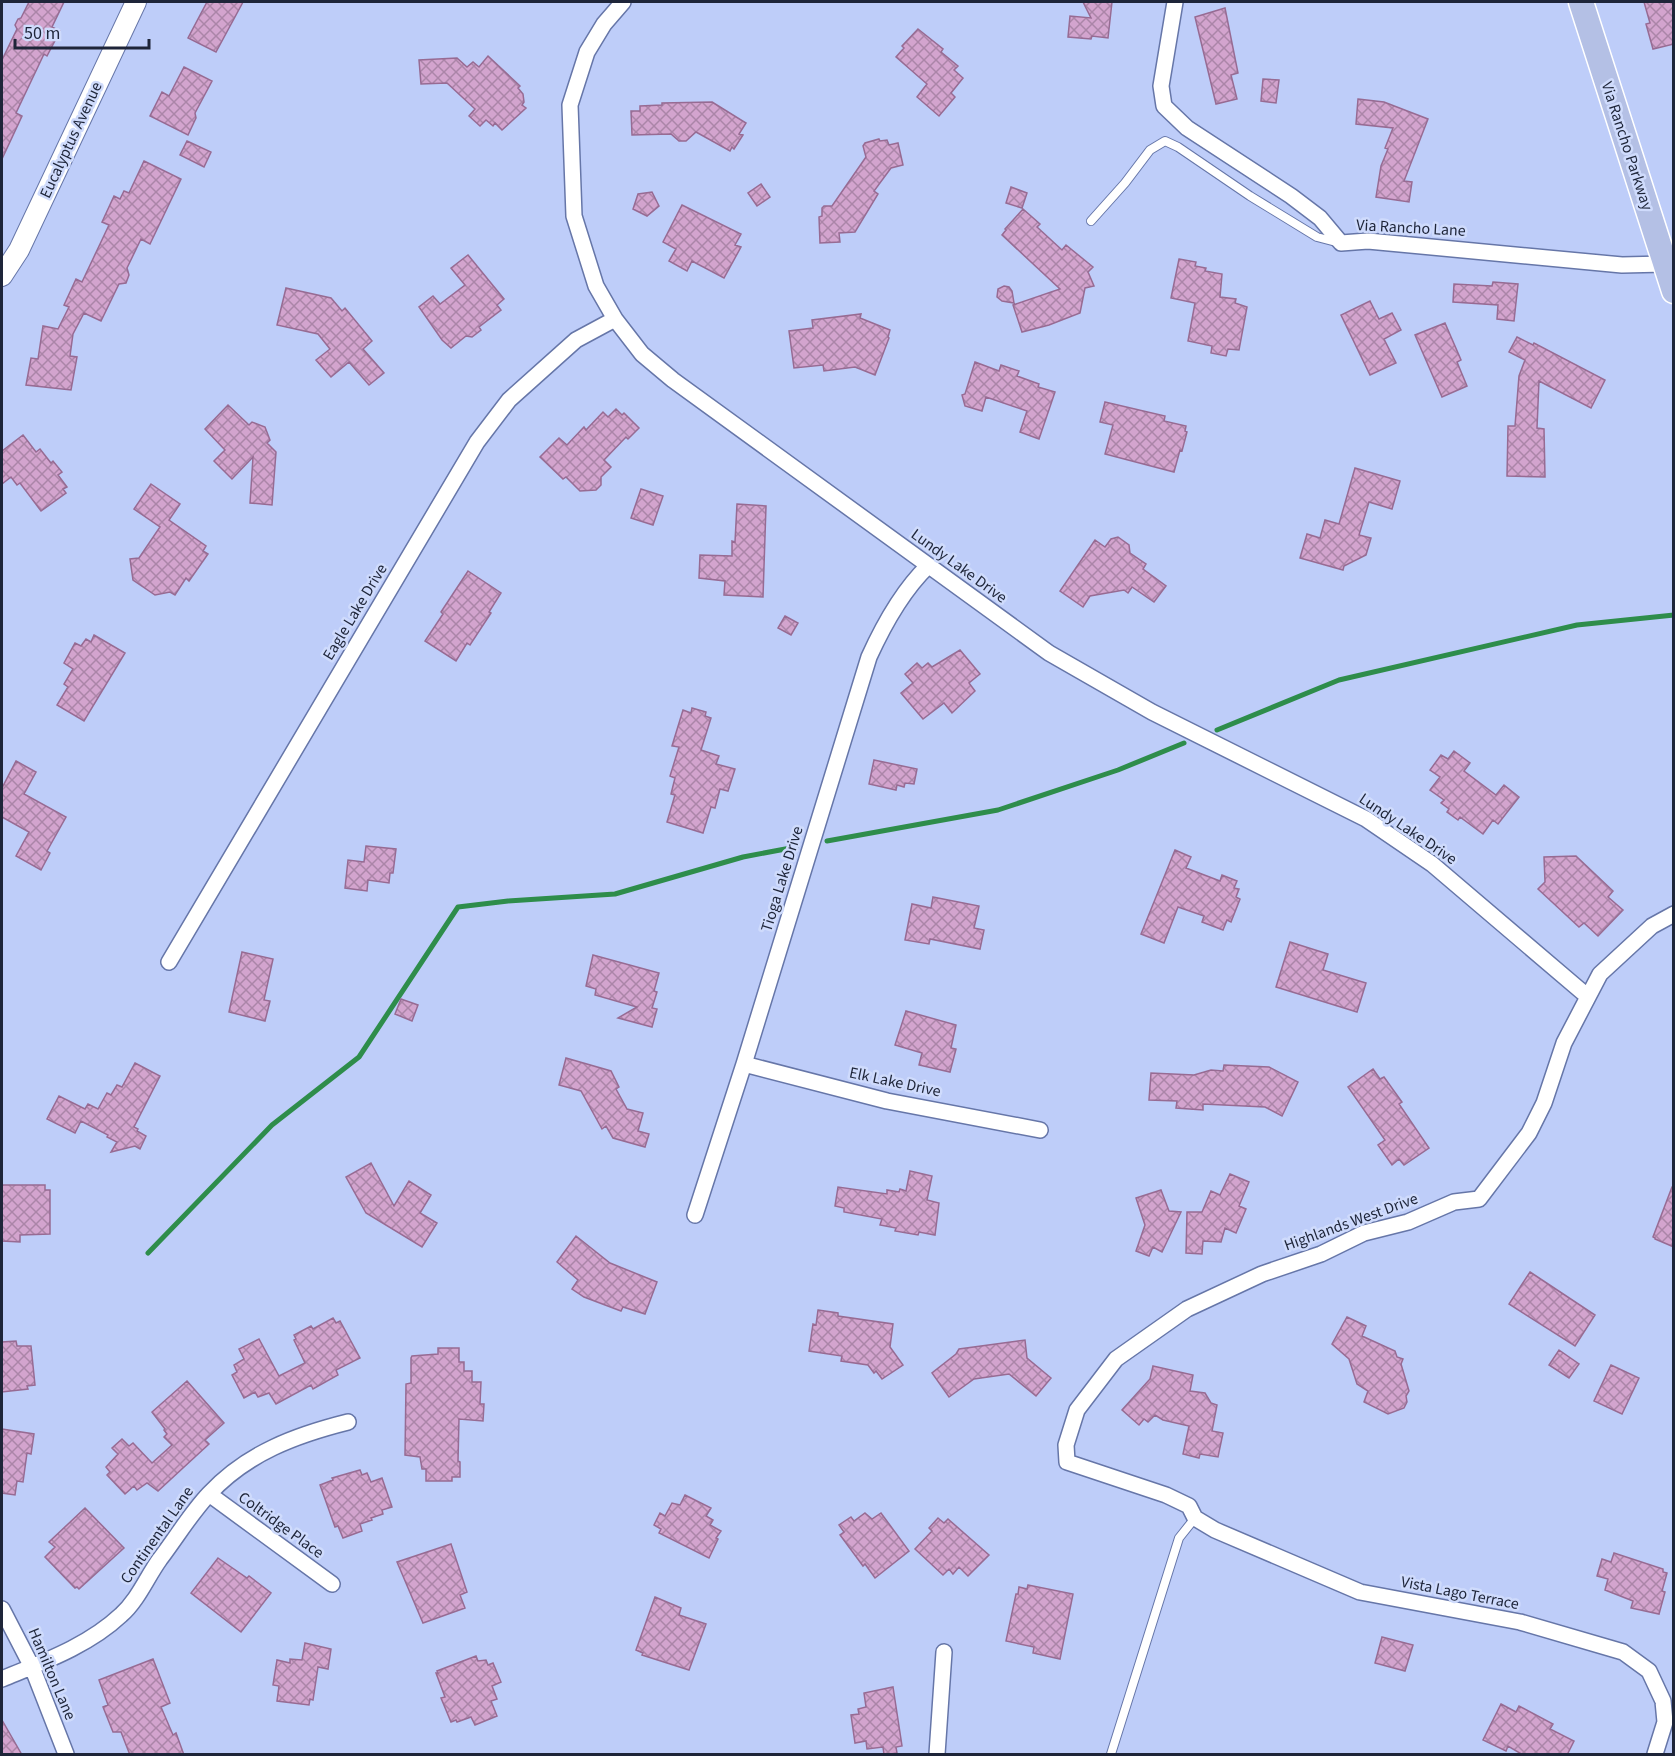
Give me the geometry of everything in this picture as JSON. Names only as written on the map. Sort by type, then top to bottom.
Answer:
[{"type":"main road","name":"Via Rancho Parkway","points":[[1581,2],[1669,262],[1674,291]]},
{"type":"street","name":"Eucalyptus Avenue","points":[[2,276],[19,250],[136,2]]},
{"type":"street","name":"Lundy Lake Drive","points":[[623,2],[604,24],[588,52],[570,105],[574,216],[596,286],[615,319],[642,354],[673,380],[1049,653],[1152,712],[1366,819],[1432,864],[1587,996]]},
{"type":"street","name":"Via Rancho Lane","points":[[1175,2],[1161,86],[1164,106],[1187,128],[1291,196],[1320,218],[1341,243],[1368,240],[1622,265],[1669,262]]},
{"type":"street","name":"Eagle Lake Drive","points":[[169,962],[477,442],[508,400],[576,340],[615,319]]},
{"type":"street","name":"Tioga Lake Drive","points":[[695,1215],[744,1064],[869,657],[889,618],[914,580],[928,566]]},
{"type":"street","name":"Highlands West Drive","points":[[1192,1512],[1166,1496],[1067,1462],[1066,1445],[1077,1410],[1116,1359],[1187,1309],[1262,1274],[1321,1254],[1364,1233],[1407,1222],[1454,1202],[1479,1199],[1529,1133],[1544,1103],[1564,1043],[1600,974],[1652,926],[1674,914]]},
{"type":"street","name":"Elk Lake Drive","points":[[744,1064],[887,1101],[1040,1130]]},
{"type":"street","name":"Continental Lane","points":[[2,1679],[92,1638],[122,1614],[209,1494],[239,1468],[273,1446],[305,1433],[348,1422]]},
{"type":"street","name":"Coltridge Place","points":[[209,1494],[332,1584]]},
{"type":"street","name":"Vista Lago Terrace","points":[[1192,1512],[1215,1530],[1360,1592],[1520,1622],[1623,1652],[1649,1671],[1663,1701],[1665,1722],[1655,1755]]},
{"type":"street","name":"Hamilton Lane","points":[[2,1609],[32,1666],[66,1755]]},
{"type":"street","points":[[937,1755],[944,1652]]},
{"type":"lane","points":[[1091,221],[1125,183],[1150,150],[1165,141],[1178,147],[1250,196],[1317,237],[1341,243]]},
{"type":"lane","points":[[1111,1755],[1179,1538],[1192,1512]]},
{"type":"building","points":[[29,2],[64,2],[52,27],[60,31],[47,56],[44,54],[16,113],[22,116],[2,159],[2,60],[17,29],[15,25]]},
{"type":"building","points":[[207,2],[243,2],[216,52],[188,38]]},
{"type":"building","points":[[1083,2],[1112,2],[1108,38],[1068,37],[1070,16],[1091,18]]},
{"type":"building","points":[[1644,2],[1674,2],[1674,44],[1653,49],[1646,24],[1650,23]]},
{"type":"building","points":[[1225,8],[1238,73],[1231,75],[1237,99],[1216,104],[1195,17]]},
{"type":"building","points":[[918,29],[943,49],[941,52],[958,66],[954,70],[963,78],[951,93],[955,97],[939,116],[917,97],[927,84],[896,57],[904,48],[902,46]]},
{"type":"building","points":[[488,56],[520,86],[518,88],[523,94],[524,102],[522,105],[526,108],[502,130],[495,123],[493,126],[486,120],[480,126],[469,116],[475,109],[447,83],[421,84],[419,60],[457,58],[467,67],[473,62],[479,67]]},
{"type":"building","points":[[184,67],[212,81],[195,113],[196,118],[188,135],[150,116],[162,92],[169,96]]},
{"type":"building","points":[[1263,79],[1279,80],[1276,103],[1261,101]]},
{"type":"building","points":[[1358,99],[1384,102],[1428,119],[1404,181],[1412,182],[1409,202],[1376,197],[1381,166],[1388,149],[1385,148],[1393,128],[1356,124]]},
{"type":"building","points":[[712,102],[746,123],[739,134],[743,135],[734,149],[732,147],[730,151],[696,132],[686,141],[679,141],[671,134],[632,135],[631,111],[640,111],[640,106]]},
{"type":"building","points":[[879,139],[880,141],[887,140],[889,145],[898,143],[903,165],[891,168],[874,191],[878,194],[855,232],[839,233],[840,242],[820,243],[819,217],[822,216],[822,208],[832,206],[866,157],[863,146],[865,143]]},
{"type":"building","points":[[187,141],[211,152],[204,167],[180,155]]},
{"type":"building","points":[[144,161],[181,179],[150,244],[141,239],[127,268],[129,275],[126,283],[119,284],[101,321],[84,313],[73,334],[70,356],[77,357],[71,390],[26,385],[31,358],[38,359],[43,326],[58,329],[69,307],[64,305],[76,279],[82,282],[109,225],[102,222],[114,196],[120,199],[124,191],[129,193]]},
{"type":"building","points":[[761,184],[770,197],[757,206],[748,193]]},
{"type":"building","points":[[1011,187],[1027,193],[1022,208],[1006,203]]},
{"type":"building","points":[[652,192],[659,206],[647,216],[633,209],[638,194]]},
{"type":"building","points":[[682,205],[741,234],[735,245],[741,247],[724,278],[692,261],[687,271],[669,261],[676,249],[663,242]]},
{"type":"building","points":[[1023,209],[1040,224],[1037,227],[1062,250],[1066,245],[1093,267],[1088,272],[1094,286],[1085,288],[1080,313],[1022,332],[1013,305],[1060,289],[1002,235]]},
{"type":"building","points":[[468,255],[504,299],[497,305],[501,310],[479,327],[481,330],[472,337],[466,336],[451,348],[442,340],[419,307],[433,296],[440,304],[465,285],[451,268]]},
{"type":"building","points":[[1179,259],[1196,262],[1195,266],[1206,268],[1205,271],[1222,274],[1220,297],[1236,299],[1235,303],[1247,307],[1239,350],[1228,349],[1226,356],[1211,353],[1212,346],[1188,341],[1195,303],[1171,298]]},
{"type":"building","points":[[1493,282],[1518,284],[1514,321],[1497,319],[1498,305],[1453,302],[1454,284],[1492,286]]},
{"type":"building","points":[[1004,286],[1009,287],[1012,291],[1014,303],[1002,301],[997,297],[998,289]]},
{"type":"building","points":[[286,288],[331,298],[342,311],[345,308],[372,341],[363,349],[384,373],[369,385],[349,362],[331,377],[316,360],[330,349],[318,334],[277,325]]},
{"type":"building","points":[[1370,301],[1379,319],[1392,313],[1401,330],[1384,339],[1396,363],[1370,375],[1341,315]]},
{"type":"building","points":[[861,314],[860,318],[890,330],[875,375],[855,367],[824,371],[823,365],[794,368],[789,331],[813,328],[812,320]]},
{"type":"building","points":[[1445,323],[1461,360],[1457,362],[1467,386],[1442,397],[1415,335]]},
{"type":"building","points":[[1517,337],[1533,345],[1534,343],[1605,380],[1591,408],[1539,381],[1537,428],[1544,429],[1545,477],[1507,476],[1508,426],[1515,426],[1519,376],[1525,360],[1509,352]]},
{"type":"building","points":[[975,362],[999,371],[1001,365],[1019,371],[1017,376],[1039,384],[1038,387],[1055,392],[1039,439],[1020,432],[1027,411],[986,397],[982,411],[965,406],[962,395],[965,394]]},
{"type":"building","points":[[1105,402],[1165,416],[1164,421],[1186,426],[1185,431],[1187,432],[1174,472],[1105,454],[1113,425],[1100,422]]},
{"type":"building","points":[[228,405],[249,425],[252,422],[265,427],[270,440],[267,443],[276,452],[272,505],[250,503],[253,457],[232,479],[214,461],[225,450],[205,429]]},
{"type":"building","points":[[616,409],[622,415],[624,413],[639,428],[628,439],[626,437],[604,460],[611,467],[601,477],[601,485],[596,490],[580,491],[566,477],[563,479],[540,457],[559,438],[567,445],[603,412],[608,417]]},
{"type":"building","points":[[23,435],[36,452],[40,449],[51,463],[53,461],[62,472],[58,475],[67,487],[63,489],[66,493],[41,511],[20,483],[17,485],[11,477],[2,484],[2,451]]},
{"type":"building","points":[[1355,468],[1400,481],[1392,509],[1369,502],[1359,535],[1371,538],[1366,555],[1344,566],[1343,570],[1300,558],[1307,534],[1320,538],[1325,520],[1339,524]]},
{"type":"building","points":[[151,484],[180,504],[169,520],[206,546],[203,551],[208,554],[189,581],[186,578],[175,595],[170,592],[155,595],[133,580],[130,559],[139,558],[160,527],[134,509]]},
{"type":"building","points":[[641,489],[663,496],[653,525],[631,518]]},
{"type":"building","points":[[737,504],[766,506],[763,597],[724,595],[725,581],[699,578],[700,555],[732,556]]},
{"type":"building","points":[[1118,537],[1129,545],[1130,553],[1146,564],[1143,569],[1166,586],[1154,602],[1132,587],[1128,593],[1124,590],[1090,596],[1083,607],[1060,591],[1095,540],[1105,547],[1111,539]]},
{"type":"building","points":[[468,571],[501,593],[470,645],[467,643],[456,661],[425,641]]},
{"type":"building","points":[[785,616],[798,623],[791,635],[778,628]]},
{"type":"building","points":[[94,635],[125,653],[84,721],[57,705],[68,687],[64,684],[73,669],[64,663],[75,643],[81,646],[86,639],[91,642]]},
{"type":"building","points":[[960,650],[980,674],[969,683],[975,691],[952,713],[944,703],[923,719],[901,693],[913,683],[905,674],[917,663],[922,668],[928,663],[932,667]]},
{"type":"building","points":[[692,708],[706,712],[705,716],[711,718],[701,750],[719,756],[716,764],[735,769],[728,791],[720,789],[715,808],[711,807],[703,833],[667,822],[675,795],[671,794],[675,778],[670,776],[679,747],[672,746],[683,710],[691,713]]},
{"type":"building","points":[[1454,751],[1470,763],[1464,771],[1496,795],[1504,785],[1519,797],[1498,824],[1493,820],[1483,834],[1460,817],[1458,820],[1447,812],[1449,809],[1441,803],[1444,800],[1430,790],[1440,777],[1430,770],[1441,755],[1448,759]]},
{"type":"building","points":[[874,760],[917,769],[914,784],[905,783],[904,787],[897,785],[896,790],[869,784]]},
{"type":"building","points":[[16,761],[36,772],[24,794],[66,817],[47,851],[50,853],[41,870],[16,856],[29,832],[2,817],[2,788]]},
{"type":"building","points":[[366,846],[396,849],[393,873],[390,873],[389,883],[368,880],[367,891],[345,888],[348,860],[364,862]]},
{"type":"building","points":[[1175,850],[1191,857],[1186,868],[1220,881],[1222,875],[1237,881],[1234,888],[1239,889],[1236,897],[1240,899],[1231,922],[1227,920],[1223,930],[1202,922],[1204,916],[1178,907],[1164,943],[1141,934]]},
{"type":"building","points":[[1576,856],[1613,891],[1608,897],[1623,910],[1598,936],[1584,923],[1579,927],[1538,889],[1545,882],[1544,857]]},
{"type":"building","points":[[933,897],[979,906],[974,928],[984,930],[980,949],[930,939],[929,944],[905,940],[912,904],[931,908]]},
{"type":"building","points":[[1290,942],[1328,954],[1323,970],[1366,983],[1357,1012],[1276,987]]},
{"type":"building","points":[[242,952],[273,959],[264,1000],[270,1001],[265,1021],[229,1012]]},
{"type":"building","points":[[593,955],[659,973],[652,1008],[657,1009],[652,1027],[618,1018],[637,1007],[595,995],[596,989],[586,986]]},
{"type":"building","points":[[401,999],[418,1005],[412,1021],[395,1014]]},
{"type":"building","points":[[906,1011],[956,1025],[951,1048],[956,1049],[950,1072],[919,1065],[922,1053],[895,1045]]},
{"type":"building","points":[[566,1058],[611,1071],[619,1087],[616,1089],[627,1109],[643,1113],[638,1131],[649,1134],[645,1147],[613,1138],[606,1126],[602,1129],[581,1091],[559,1085]]},
{"type":"building","points":[[135,1063],[160,1076],[134,1127],[146,1136],[140,1149],[135,1146],[111,1152],[117,1142],[81,1121],[75,1133],[47,1119],[59,1096],[85,1109],[88,1104],[98,1109],[107,1093],[111,1095],[117,1085],[122,1087]]},
{"type":"building","points":[[1224,1065],[1269,1067],[1298,1082],[1282,1116],[1265,1107],[1203,1104],[1203,1110],[1176,1108],[1177,1101],[1149,1100],[1151,1073],[1194,1075],[1211,1070],[1223,1071]]},
{"type":"building","points":[[1373,1069],[1380,1079],[1384,1077],[1402,1102],[1399,1104],[1429,1148],[1404,1165],[1399,1159],[1392,1165],[1378,1145],[1385,1140],[1348,1087]]},
{"type":"building","points":[[371,1163],[394,1206],[409,1181],[431,1195],[420,1213],[437,1223],[422,1247],[366,1213],[346,1177]]},
{"type":"building","points":[[910,1171],[932,1176],[927,1200],[939,1203],[935,1235],[895,1231],[896,1228],[880,1225],[882,1219],[844,1212],[844,1208],[835,1206],[838,1187],[887,1194],[887,1190],[906,1191]]},
{"type":"building","points":[[1230,1174],[1249,1182],[1239,1206],[1246,1209],[1236,1233],[1225,1228],[1221,1242],[1203,1241],[1202,1254],[1186,1253],[1187,1212],[1202,1212],[1211,1191],[1220,1195]]},
{"type":"building","points":[[2,1185],[45,1185],[45,1190],[50,1190],[50,1234],[20,1235],[20,1242],[2,1241]]},
{"type":"building","points":[[1672,1187],[1674,1187],[1674,1247],[1653,1237]]},
{"type":"building","points":[[1161,1190],[1169,1211],[1181,1212],[1162,1252],[1153,1247],[1149,1256],[1136,1251],[1145,1225],[1136,1198]]},
{"type":"building","points":[[576,1236],[610,1263],[657,1282],[645,1314],[623,1307],[621,1311],[584,1297],[572,1289],[578,1280],[557,1262]]},
{"type":"building","points":[[1530,1272],[1595,1315],[1575,1346],[1509,1304]]},
{"type":"building","points":[[818,1310],[838,1313],[838,1316],[893,1324],[890,1347],[903,1365],[882,1379],[868,1365],[841,1361],[842,1356],[809,1351],[813,1324],[816,1325]]},
{"type":"building","points":[[1347,1317],[1366,1326],[1362,1336],[1395,1351],[1397,1357],[1403,1359],[1401,1364],[1409,1391],[1404,1408],[1388,1414],[1364,1402],[1368,1391],[1357,1384],[1349,1359],[1332,1344]]},
{"type":"building","points":[[333,1318],[336,1323],[340,1321],[360,1358],[336,1370],[338,1375],[313,1389],[311,1385],[276,1404],[269,1393],[258,1397],[255,1392],[244,1398],[232,1375],[237,1372],[234,1365],[244,1359],[239,1349],[259,1339],[279,1376],[305,1363],[294,1340],[296,1339],[294,1335],[311,1326],[313,1329]]},
{"type":"building","points":[[1025,1340],[1027,1358],[1051,1378],[1036,1396],[1009,1374],[974,1379],[949,1397],[932,1373],[959,1349]]},
{"type":"building","points":[[16,1341],[17,1346],[31,1346],[35,1385],[27,1386],[28,1389],[2,1392],[2,1342]]},
{"type":"building","points":[[438,1348],[459,1348],[459,1362],[464,1362],[464,1371],[472,1371],[472,1382],[481,1382],[480,1404],[484,1404],[483,1421],[459,1419],[460,1477],[452,1477],[452,1481],[426,1481],[426,1469],[422,1469],[420,1457],[405,1455],[406,1384],[411,1383],[411,1358],[412,1356],[438,1354]]},
{"type":"building","points":[[1559,1350],[1579,1364],[1569,1378],[1549,1365]]},
{"type":"building","points":[[1611,1365],[1639,1378],[1622,1414],[1594,1401]]},
{"type":"building","points":[[1153,1366],[1193,1375],[1190,1391],[1205,1393],[1211,1403],[1217,1405],[1212,1431],[1223,1433],[1218,1457],[1200,1454],[1199,1458],[1183,1454],[1189,1426],[1163,1420],[1155,1415],[1148,1422],[1144,1419],[1139,1425],[1122,1410],[1150,1379]]},
{"type":"building","points":[[187,1381],[224,1423],[205,1440],[209,1444],[158,1491],[147,1483],[137,1490],[134,1486],[125,1494],[107,1475],[110,1472],[106,1467],[118,1454],[112,1448],[122,1439],[129,1446],[133,1443],[152,1463],[172,1445],[164,1437],[167,1434],[165,1429],[152,1412]]},
{"type":"building","points":[[2,1429],[34,1434],[31,1454],[27,1453],[23,1482],[17,1481],[15,1495],[2,1493]]},
{"type":"building","points":[[360,1470],[362,1475],[367,1473],[371,1482],[382,1478],[392,1507],[382,1510],[383,1514],[371,1518],[372,1520],[360,1524],[362,1531],[343,1538],[338,1526],[335,1527],[320,1485],[333,1480],[332,1478]]},
{"type":"building","points":[[685,1495],[711,1508],[706,1516],[713,1520],[710,1525],[721,1531],[709,1558],[659,1533],[661,1529],[654,1525],[660,1513],[665,1516],[672,1503],[680,1505]]},
{"type":"building","points":[[85,1508],[124,1548],[79,1589],[75,1588],[45,1557],[55,1547],[49,1542]]},
{"type":"building","points":[[865,1513],[872,1519],[881,1513],[909,1551],[875,1578],[840,1535],[844,1532],[839,1525],[851,1517],[854,1521]]},
{"type":"building","points":[[938,1518],[944,1523],[948,1519],[989,1555],[968,1576],[959,1567],[953,1574],[949,1569],[943,1575],[915,1549],[932,1531],[929,1528]]},
{"type":"building","points":[[451,1544],[467,1592],[460,1595],[465,1608],[423,1623],[397,1562]]},
{"type":"building","points":[[1614,1553],[1663,1569],[1663,1572],[1667,1573],[1659,1614],[1631,1608],[1633,1601],[1605,1590],[1608,1579],[1597,1576],[1602,1559],[1611,1562]]},
{"type":"building","points":[[218,1558],[247,1578],[249,1576],[271,1593],[241,1632],[191,1593]]},
{"type":"building","points":[[1028,1585],[1073,1594],[1060,1659],[1033,1653],[1034,1647],[1006,1641],[1016,1594],[1018,1594],[1019,1587],[1027,1589]]},
{"type":"building","points":[[655,1597],[681,1608],[679,1615],[706,1624],[689,1670],[642,1655],[643,1653],[636,1650]]},
{"type":"building","points":[[1382,1637],[1413,1645],[1405,1671],[1375,1663]]},
{"type":"building","points":[[305,1643],[331,1649],[328,1669],[318,1667],[313,1700],[310,1699],[309,1705],[277,1701],[279,1686],[273,1685],[277,1660],[290,1663],[290,1659],[302,1660]]},
{"type":"building","points":[[476,1656],[478,1661],[486,1660],[488,1665],[493,1663],[501,1682],[492,1686],[497,1699],[491,1701],[497,1716],[475,1725],[471,1717],[451,1722],[441,1698],[445,1697],[436,1673]]},
{"type":"building","points":[[153,1659],[170,1703],[161,1707],[173,1735],[176,1733],[184,1755],[130,1755],[121,1732],[113,1732],[103,1707],[108,1705],[99,1680]]},
{"type":"building","points":[[893,1687],[902,1746],[896,1747],[897,1753],[884,1755],[883,1747],[867,1749],[866,1741],[855,1743],[851,1715],[859,1714],[858,1709],[866,1707],[864,1693]]},
{"type":"building","points":[[1501,1704],[1516,1712],[1519,1706],[1553,1724],[1550,1729],[1574,1741],[1567,1755],[1523,1755],[1508,1746],[1506,1751],[1483,1740]]},
{"type":"building","points":[[2,1720],[22,1755],[2,1755]]},
{"type":"waterway","points":[[1217,730],[1339,680],[1577,625],[1674,615]]},
{"type":"waterway","points":[[827,841],[998,810],[1118,770],[1184,743]]},
{"type":"waterway","points":[[148,1253],[272,1125],[359,1057],[458,907],[508,901],[615,894],[743,857],[796,847]]}]
